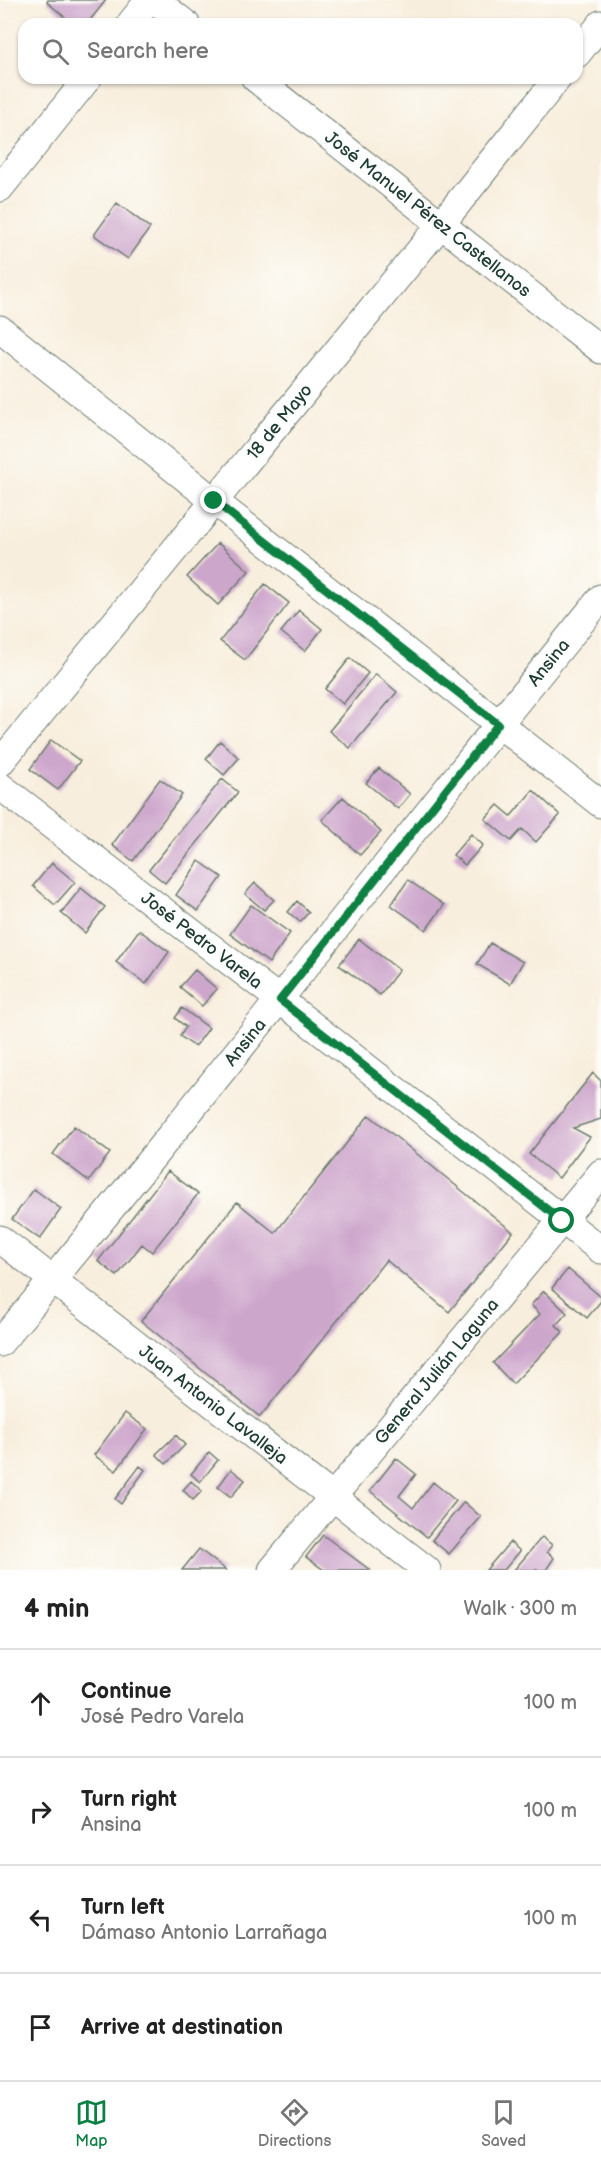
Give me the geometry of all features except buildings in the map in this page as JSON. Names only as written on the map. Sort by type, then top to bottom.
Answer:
[{"type":"street","points":[[135,18],[149,0]]},
{"type":"street","points":[[155,0],[178,18]]},
{"type":"street","points":[[583,46],[601,24]]},
{"type":"street","points":[[0,188],[82,84]]},
{"type":"street","name":"José Manuel Pérez Castellanos","points":[[263,84],[601,350]]},
{"type":"street","name":"18 de Mayo","points":[[0,763],[442,224],[553,84]]},
{"type":"street","points":[[0,329],[214,501],[601,804]]},
{"type":"street","name":"Ansina","points":[[0,1343],[280,1000],[498,724],[601,598]]},
{"type":"street","name":"José Pedro Varela","points":[[0,786],[280,1000],[601,1251]]},
{"type":"street","name":"General Julián Laguna","points":[[272,1570],[601,1173]]},
{"type":"street","name":"Juan Antonio Lavalleja","points":[[0,1239],[427,1570]]},
{"type":"route","points":[[214,501],[498,724],[280,1000],[562,1221]]}]
